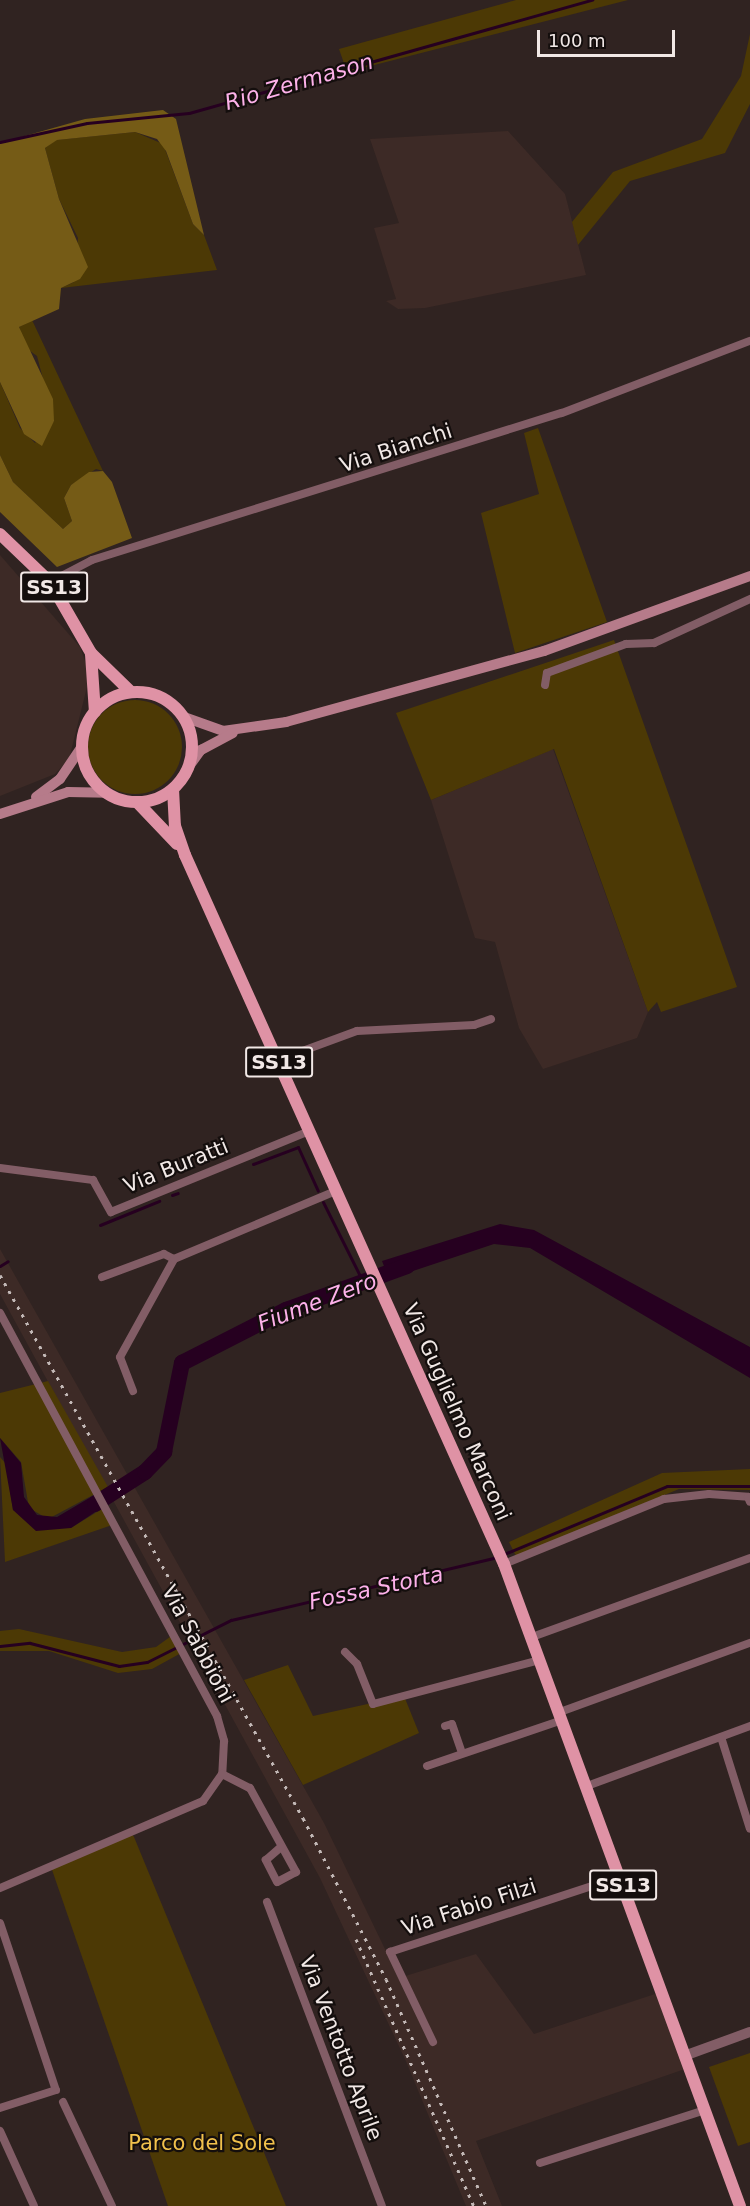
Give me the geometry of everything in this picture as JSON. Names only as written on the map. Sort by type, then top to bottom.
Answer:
[{"type":"main road","name":"SS13","points":[[0,534],[50,582],[90,653],[131,692]]},
{"type":"main road","points":[[136,802],[173,789],[189,765],[209,744],[239,731],[544,651],[750,576]]},
{"type":"main road","name":"SS13","points":[[82,746],[95,712],[90,653]]},
{"type":"main road","points":[[95,712],[131,692],[161,697],[184,717],[206,729],[239,731]]},
{"type":"main road","points":[[184,717],[192,738],[189,765]]},
{"type":"main road","points":[[82,746],[90,775],[107,793]]},
{"type":"main road","points":[[26,804],[60,779],[82,746]]},
{"type":"main road","name":"Via Guglielmo Marconi","points":[[173,789],[175,826],[185,855],[504,1564],[740,2206]]},
{"type":"main road","points":[[0,814],[68,792],[107,793]]},
{"type":"main road","name":"Via Guglielmo Marconi","points":[[107,793],[136,802],[161,822],[185,855]]},
{"type":"street","name":"Via Bianchi","points":[[50,582],[92,560],[562,413],[750,341]]},
{"type":"street","points":[[545,685],[547,673],[626,644],[654,643],[750,599]]},
{"type":"street","points":[[278,1060],[357,1031],[474,1025],[491,1019]]},
{"type":"street","name":"Via Buratti","points":[[0,1168],[93,1180],[111,1212],[309,1131]]},
{"type":"street","points":[[133,1391],[120,1357],[174,1258],[336,1191]]},
{"type":"street","points":[[102,1277],[164,1254],[174,1258]]},
{"type":"street","name":"Via Sabbioni","points":[[0,1313],[217,1716],[224,1741],[222,1774]]},
{"type":"street","points":[[504,1564],[664,1499],[709,1494],[748,1497],[750,1502]]},
{"type":"street","points":[[532,1637],[750,1558]]},
{"type":"street","points":[[427,1766],[462,1753],[469,1756],[561,1716],[750,1642]]},
{"type":"street","points":[[345,1652],[357,1664],[373,1704],[540,1659]]},
{"type":"street","points":[[446,1726],[452,1724],[462,1753]]},
{"type":"street","points":[[587,1786],[750,1726]]},
{"type":"street","points":[[721,1737],[750,1829]]},
{"type":"street","points":[[0,1888],[203,1801],[222,1774],[250,1788],[296,1872],[277,1882],[266,1860],[281,1847]]},
{"type":"street","name":"Via Fabio Filzi","points":[[433,2042],[390,1952],[620,1877]]},
{"type":"street","name":"Via Ventotto Aprile","points":[[267,1902],[382,2206]]},
{"type":"street","points":[[0,1923],[56,2090],[0,2108]]},
{"type":"street","points":[[684,2056],[750,2032]]},
{"type":"street","points":[[63,2102],[112,2206]]},
{"type":"street","points":[[540,2163],[705,2110]]},
{"type":"street","points":[[0,2131],[4,2152],[34,2206]]},
{"type":"shaded area","points":[[163,110],[176,119],[204,235],[193,224],[166,151],[157,139],[135,132],[57,140],[45,148],[59,199],[88,267],[80,279],[61,288],[59,309],[19,327],[53,399],[54,421],[42,446],[24,434],[0,382],[0,143],[85,119]]},
{"type":"shaded area","points":[[508,131],[565,194],[586,275],[425,308],[398,309],[386,301],[396,299],[374,228],[399,223],[370,139]]},
{"type":"shaded area","points":[[0,455],[13,482],[63,529],[72,521],[64,498],[71,485],[89,472],[103,471],[112,482],[132,538],[57,567],[0,512]]},
{"type":"shaded area","points":[[0,555],[80,647],[90,675],[69,759],[55,774],[0,796]]},
{"type":"shaded area","points":[[553,749],[648,1012],[637,1038],[543,1069],[519,1028],[495,942],[475,938],[431,800]]},
{"type":"shaded area","points":[[500,1224],[534,1230],[750,1347],[750,1378],[530,1248],[494,1244],[389,1279],[382,1261]]},
{"type":"shaded area","points":[[0,1249],[324,1823],[399,1978],[476,1954],[534,2034],[658,1993],[685,2069],[476,2141],[502,2206],[466,2206],[405,2059],[320,1878],[0,1294]]},
{"type":"shaded area","points":[[0,1438],[21,1463],[24,1497],[37,1515],[57,1517],[108,1487],[115,1499],[71,1528],[36,1531],[13,1510]]},
{"type":"green space","points":[[516,0],[628,0],[347,72],[339,49]]},
{"type":"green space","points":[[750,34],[750,104],[725,153],[630,181],[578,245],[572,222],[613,172],[702,139],[741,76]]},
{"type":"green space","points":[[135,132],[163,144],[193,224],[204,235],[217,270],[61,288],[74,282],[78,238],[59,199],[45,148],[56,140]]},
{"type":"green space","points":[[32,320],[103,471],[96,469],[71,485],[64,498],[72,521],[63,529],[13,482],[0,455],[0,382],[20,428],[35,443],[54,421],[37,356],[26,348],[19,327]]},
{"type":"green space","points":[[538,428],[607,622],[515,653],[481,513],[539,494],[524,433]]},
{"type":"green space","points":[[614,640],[737,987],[661,1012],[657,1002],[648,1012],[554,749],[431,800],[396,713]]},
{"type":"green space","points":[[135,700],[153,704],[168,714],[178,729],[182,747],[178,765],[168,780],[153,790],[135,794],[117,790],[102,780],[92,765],[88,747],[92,729],[102,714],[117,704]]},
{"type":"green space","points":[[48,1381],[108,1487],[48,1519],[29,1508],[21,1462],[0,1438],[0,1393]]},
{"type":"green space","points":[[0,1457],[6,1464],[13,1510],[71,1528],[105,1507],[115,1524],[5,1562]]},
{"type":"green space","points":[[750,1469],[750,1490],[679,1489],[516,1556],[509,1542],[662,1473]]},
{"type":"green space","points":[[19,1629],[122,1652],[156,1647],[174,1634],[183,1652],[152,1669],[118,1673],[49,1651],[0,1651],[0,1631]]},
{"type":"green space","points":[[288,1665],[313,1716],[404,1696],[419,1733],[303,1785],[244,1680]]},
{"type":"green space","name":"Parco del Sole","points":[[129,1830],[134,1837],[286,2206],[168,2206],[50,1864]]},
{"type":"green space","points":[[750,2053],[750,2142],[738,2146],[709,2067]]},
{"type":"waterway","name":"Rio Zermason","points":[[0,142],[87,123],[189,113],[592,0]]},
{"type":"waterway","points":[[253,1164],[298,1147],[318,1191]]},
{"type":"waterway","points":[[172,1195],[178,1193]]},
{"type":"waterway","points":[[100,1225],[159,1201]]},
{"type":"waterway","points":[[323,1202],[363,1282]]},
{"type":"waterway","points":[[0,1266],[8,1261]]},
{"type":"waterway","name":"Fiume Zero","points":[[95,1504],[145,1472],[164,1452],[182,1363],[286,1310],[407,1266]]},
{"type":"waterway","name":"Fossa Storta","points":[[504,1554],[667,1486],[750,1486]]},
{"type":"waterway","name":"Fossa Storta","points":[[0,1646],[30,1643],[119,1666],[147,1662],[231,1620],[498,1557]]},
{"type":"railway","points":[[0,1275],[303,1818],[386,1979],[486,2206]]},
{"type":"railway","points":[[356,1939],[474,2206]]}]
